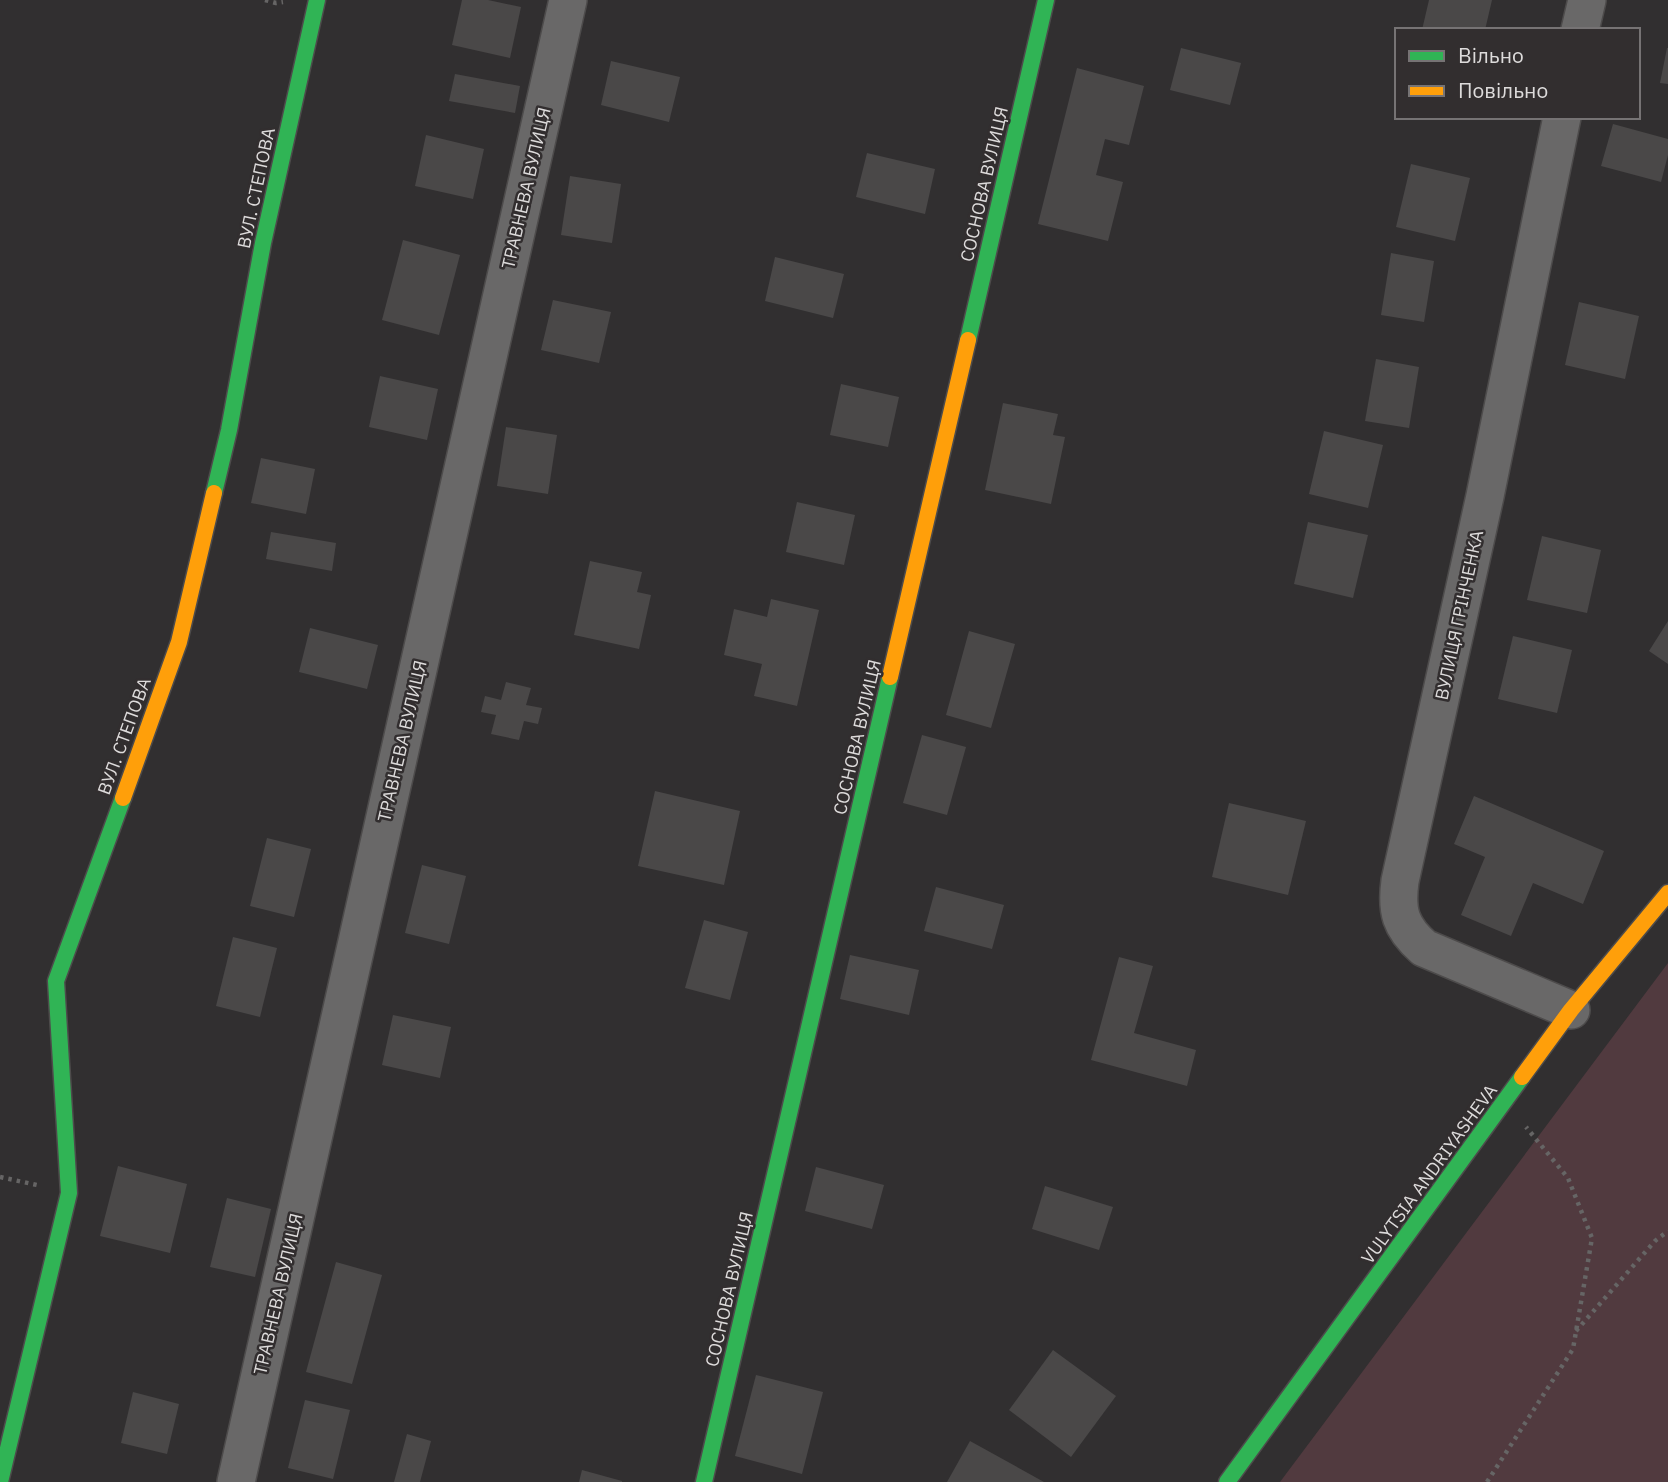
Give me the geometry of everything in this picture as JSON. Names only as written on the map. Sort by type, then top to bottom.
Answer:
[{"type":"street","name":"ВУЛ. СТЕПОВА","points":[[0,1482],[69,1193],[55,981],[179,642],[229,430],[263,243],[317,0]]},
{"type":"street","name":"ТРАВНЕВА ВУЛИЦЯ","points":[[236,1482],[568,0]]},
{"type":"street","name":"СОСНОВА ВУЛИЦЯ","points":[[704,1482],[1046,0]]},
{"type":"street","points":[[1580,28],[1587,0]]},
{"type":"street","name":"ВУЛИЦЯ ГРІНЧЕНКА","points":[[1562,119],[1485,496],[1400,881],[1397,905],[1412,938],[1424,948],[1571,1010]]},
{"type":"street","name":"VULYTSIA ANDRIYASHEVA","points":[[1227,1482],[1571,1010],[1668,892]]},
{"type":"path","points":[[265,0],[276,3],[290,0]]},
{"type":"path","points":[[1487,1482],[1573,1349],[1592,1238],[1568,1178],[1506,1101]]},
{"type":"path","points":[[1576,1332],[1655,1241],[1668,1231]]},
{"type":"shaded area","points":[[1668,963],[1668,1482],[1280,1482]]},
{"type":"building","points":[[462,0],[488,0],[521,7],[510,58],[452,45]]},
{"type":"building","points":[[1429,0],[1492,0],[1485,28],[1422,28]]},
{"type":"building","points":[[1181,48],[1241,63],[1230,105],[1170,90]]},
{"type":"building","points":[[1668,48],[1668,84],[1660,83]]},
{"type":"building","points":[[611,61],[680,77],[669,122],[601,105]]},
{"type":"building","points":[[1077,68],[1144,86],[1129,145],[1105,139],[1096,175],[1123,182],[1108,241],[1038,224]]},
{"type":"building","points":[[455,74],[520,86],[515,113],[449,101]]},
{"type":"building","points":[[1613,124],[1668,139],[1668,155],[1661,182],[1601,166]]},
{"type":"building","points":[[426,135],[484,149],[473,199],[415,186]]},
{"type":"building","points":[[867,153],[935,169],[925,214],[856,197]]},
{"type":"building","points":[[1411,164],[1470,178],[1455,241],[1396,227]]},
{"type":"building","points":[[570,176],[621,184],[612,243],[561,235]]},
{"type":"building","points":[[403,240],[460,255],[439,335],[382,320]]},
{"type":"building","points":[[1391,253],[1434,261],[1424,322],[1381,315]]},
{"type":"building","points":[[775,257],[844,274],[833,318],[765,301]]},
{"type":"building","points":[[553,300],[611,312],[599,363],[541,350]]},
{"type":"building","points":[[1579,302],[1639,316],[1625,379],[1565,365]]},
{"type":"building","points":[[1376,359],[1419,367],[1409,428],[1365,421]]},
{"type":"building","points":[[380,376],[438,389],[427,440],[369,427]]},
{"type":"building","points":[[841,384],[899,397],[888,447],[830,435]]},
{"type":"building","points":[[1003,403],[1058,414],[1053,435],[1065,437],[1051,504],[985,490]]},
{"type":"building","points":[[506,427],[557,435],[548,494],[497,486]]},
{"type":"building","points":[[1324,431],[1383,445],[1368,508],[1309,494]]},
{"type":"building","points":[[261,458],[315,469],[306,514],[251,503]]},
{"type":"building","points":[[797,502],[855,515],[844,565],[786,552]]},
{"type":"building","points":[[1308,522],[1368,535],[1353,598],[1294,584]]},
{"type":"building","points":[[271,532],[336,543],[332,571],[266,559]]},
{"type":"building","points":[[1542,536],[1601,550],[1587,613],[1527,600]]},
{"type":"building","points":[[590,561],[642,572],[637,592],[651,595],[639,649],[574,635]]},
{"type":"building","points":[[771,599],[819,610],[797,706],[754,696],[762,664],[724,655],[734,609],[767,617]]},
{"type":"building","points":[[1668,621],[1668,664],[1649,651]]},
{"type":"building","points":[[310,628],[378,645],[367,689],[299,672]]},
{"type":"building","points":[[969,631],[1015,644],[991,728],[946,715]]},
{"type":"building","points":[[1513,636],[1572,650],[1557,713],[1498,699]]},
{"type":"building","points":[[506,682],[531,688],[526,705],[542,708],[538,724],[524,721],[519,740],[491,734],[496,715],[481,712],[485,696],[501,700]]},
{"type":"building","points":[[922,735],[966,747],[947,815],[903,803]]},
{"type":"building","points":[[655,791],[740,811],[724,885],[638,866]]},
{"type":"building","points":[[1474,796],[1604,851],[1583,904],[1533,883],[1511,936],[1461,915],[1485,857],[1454,844]]},
{"type":"building","points":[[1229,803],[1306,821],[1288,895],[1212,877]]},
{"type":"building","points":[[267,838],[311,849],[294,917],[250,906]]},
{"type":"building","points":[[422,865],[466,876],[449,944],[405,933]]},
{"type":"building","points":[[936,887],[1004,905],[992,949],[924,931]]},
{"type":"building","points":[[704,920],[748,932],[730,1000],[685,988]]},
{"type":"building","points":[[233,937],[277,948],[260,1017],[216,1006]]},
{"type":"building","points":[[850,955],[919,970],[909,1015],[840,999]]},
{"type":"building","points":[[1119,957],[1153,966],[1134,1033],[1196,1050],[1187,1086],[1091,1060]]},
{"type":"building","points":[[393,1015],[451,1027],[440,1078],[382,1065]]},
{"type":"building","points":[[118,1166],[187,1184],[170,1253],[100,1236]]},
{"type":"building","points":[[816,1167],[884,1185],[872,1229],[805,1211]]},
{"type":"building","points":[[1045,1186],[1113,1207],[1099,1250],[1032,1229]]},
{"type":"building","points":[[227,1198],[271,1209],[255,1277],[210,1267]]},
{"type":"building","points":[[336,1262],[382,1275],[352,1384],[306,1372]]},
{"type":"building","points":[[1053,1350],[1116,1396],[1071,1457],[1009,1410]]},
{"type":"building","points":[[756,1375],[823,1392],[802,1474],[735,1456]]},
{"type":"building","points":[[133,1392],[179,1404],[167,1454],[121,1443]]},
{"type":"building","points":[[305,1400],[350,1410],[333,1479],[288,1468]]},
{"type":"building","points":[[407,1434],[431,1441],[420,1482],[394,1482]]},
{"type":"building","points":[[970,1441],[1044,1482],[947,1482]]},
{"type":"building","points":[[582,1470],[622,1481],[622,1482],[579,1482]]},
{"type":"traffic: fast","points":[[214,493],[229,430],[263,243],[317,0]]},
{"type":"traffic: fast","points":[[968,340],[1046,0]]},
{"type":"traffic: fast","points":[[704,1482],[890,677]]},
{"type":"traffic: fast","points":[[0,1482],[69,1193],[56,981],[123,798]]},
{"type":"traffic: fast","points":[[1227,1482],[1522,1077]]},
{"type":"traffic: slow","points":[[890,677],[968,340]]},
{"type":"traffic: slow","points":[[123,798],[179,642],[214,493]]},
{"type":"traffic: slow","points":[[1522,1077],[1571,1010],[1668,893]]}]
